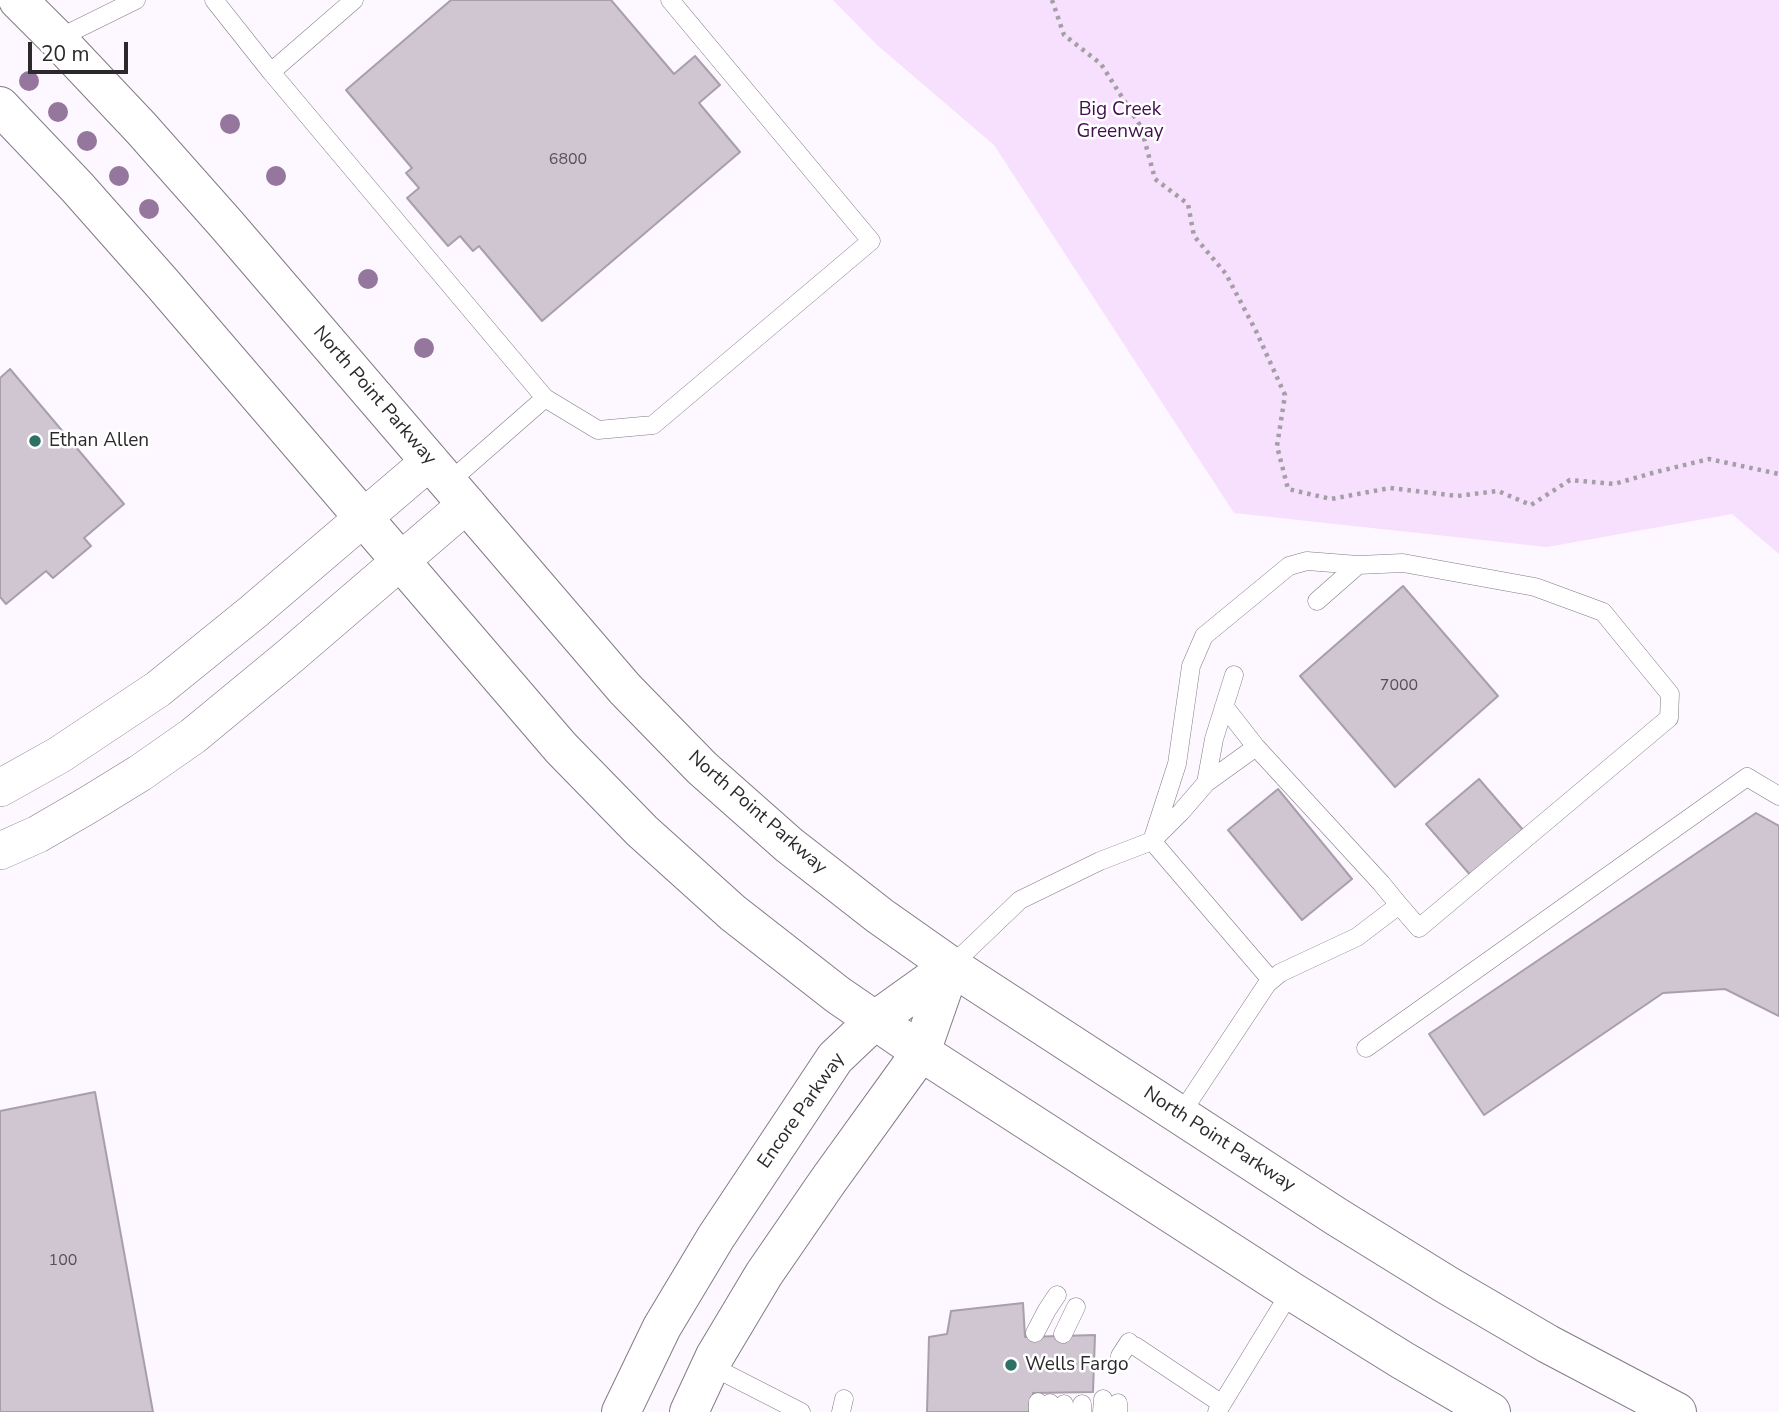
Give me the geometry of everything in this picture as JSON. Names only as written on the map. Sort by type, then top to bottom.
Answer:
[{"type":"street","name":"North Point Parkway","points":[[18,0],[141,128],[228,225],[625,689],[702,768],[789,845],[880,916],[951,966],[1337,1217],[1548,1344],[1677,1412]]},
{"type":"street","points":[[0,106],[162,283],[561,748],[642,831],[733,913],[807,972],[921,1052],[1291,1291],[1491,1412]]},
{"type":"street","points":[[0,788],[59,755],[158,689],[363,518],[449,483]]},
{"type":"street","points":[[0,851],[38,834],[89,805],[193,736],[400,561],[449,483]]},
{"type":"street","points":[[689,1412],[711,1366],[764,1274],[921,1052],[951,966]]},
{"type":"street","name":"Encore Parkway","points":[[621,1412],[662,1327],[716,1237],[835,1058],[874,1021],[951,966]]},
{"type":"lane","points":[[57,39],[136,0]]},
{"type":"lane","points":[[214,0],[271,72],[545,398],[598,430],[653,425],[871,241],[670,0]]},
{"type":"lane","points":[[271,72],[354,0]]},
{"type":"lane","points":[[449,483],[545,398]]},
{"type":"lane","points":[[1152,841],[1177,764],[1191,666],[1204,636],[1289,566],[1307,561],[1358,565],[1403,563],[1535,587],[1603,612],[1670,694],[1670,718],[1419,928],[1256,747],[1224,706]]},
{"type":"lane","points":[[1317,601],[1358,565]]},
{"type":"lane","points":[[1206,783],[1214,738],[1234,675]]},
{"type":"lane","points":[[951,966],[1020,900],[1100,861],[1152,841],[1206,783],[1256,747]]},
{"type":"lane","points":[[1366,1048],[1748,777],[1779,796]]},
{"type":"lane","points":[[1152,841],[1271,981]]},
{"type":"lane","points":[[1180,1115],[1271,981],[1280,973],[1357,937],[1399,905]]},
{"type":"lane","points":[[1128,1348],[1219,1408],[1291,1291]]},
{"type":"lane","points":[[1067,1301],[1049,1333],[1047,1310],[1067,1301]]},
{"type":"lane","points":[[711,1366],[801,1412]]},
{"type":"path","points":[[1052,0],[1064,36],[1101,64],[1141,127],[1155,179],[1188,204],[1194,236],[1226,274],[1256,331],[1285,395],[1277,446],[1288,489],[1331,499],[1390,488],[1457,496],[1498,491],[1531,505],[1570,480],[1614,484],[1709,459],[1779,474]]},
{"type":"green space","name":"Big Creek Greenway","points":[[833,0],[1779,0],[1779,554],[1732,514],[1547,547],[1234,513],[994,145],[877,45]]},
{"type":"building","points":[[451,0],[611,0],[674,74],[695,56],[720,85],[699,103],[740,152],[542,321],[479,246],[473,251],[460,236],[448,246],[407,198],[419,188],[406,173],[412,168],[346,90]]},
{"type":"building","name":"Ethan Allen","points":[[10,369],[124,504],[84,538],[91,546],[53,578],[46,571],[6,604],[0,597],[0,378]]},
{"type":"building","points":[[1403,586],[1498,696],[1395,787],[1300,676]]},
{"type":"building","points":[[1479,779],[1524,831],[1472,877],[1426,824]]},
{"type":"building","points":[[1278,789],[1352,879],[1302,920],[1228,830]]},
{"type":"building","points":[[1756,813],[1779,826],[1779,1016],[1725,989],[1663,993],[1484,1115],[1429,1034]]},
{"type":"building","points":[[95,1092],[153,1412],[0,1412],[0,1111]]},
{"type":"building","name":"Wells Fargo","points":[[1023,1303],[1025,1337],[1095,1335],[1093,1392],[1033,1393],[1033,1412],[927,1412],[929,1337],[947,1334],[951,1311]]},
{"type":"place","name":"Ethan Allen","points":[[35,441]]},
{"type":"place","name":"Wells Fargo","points":[[1011,1365]]}]
